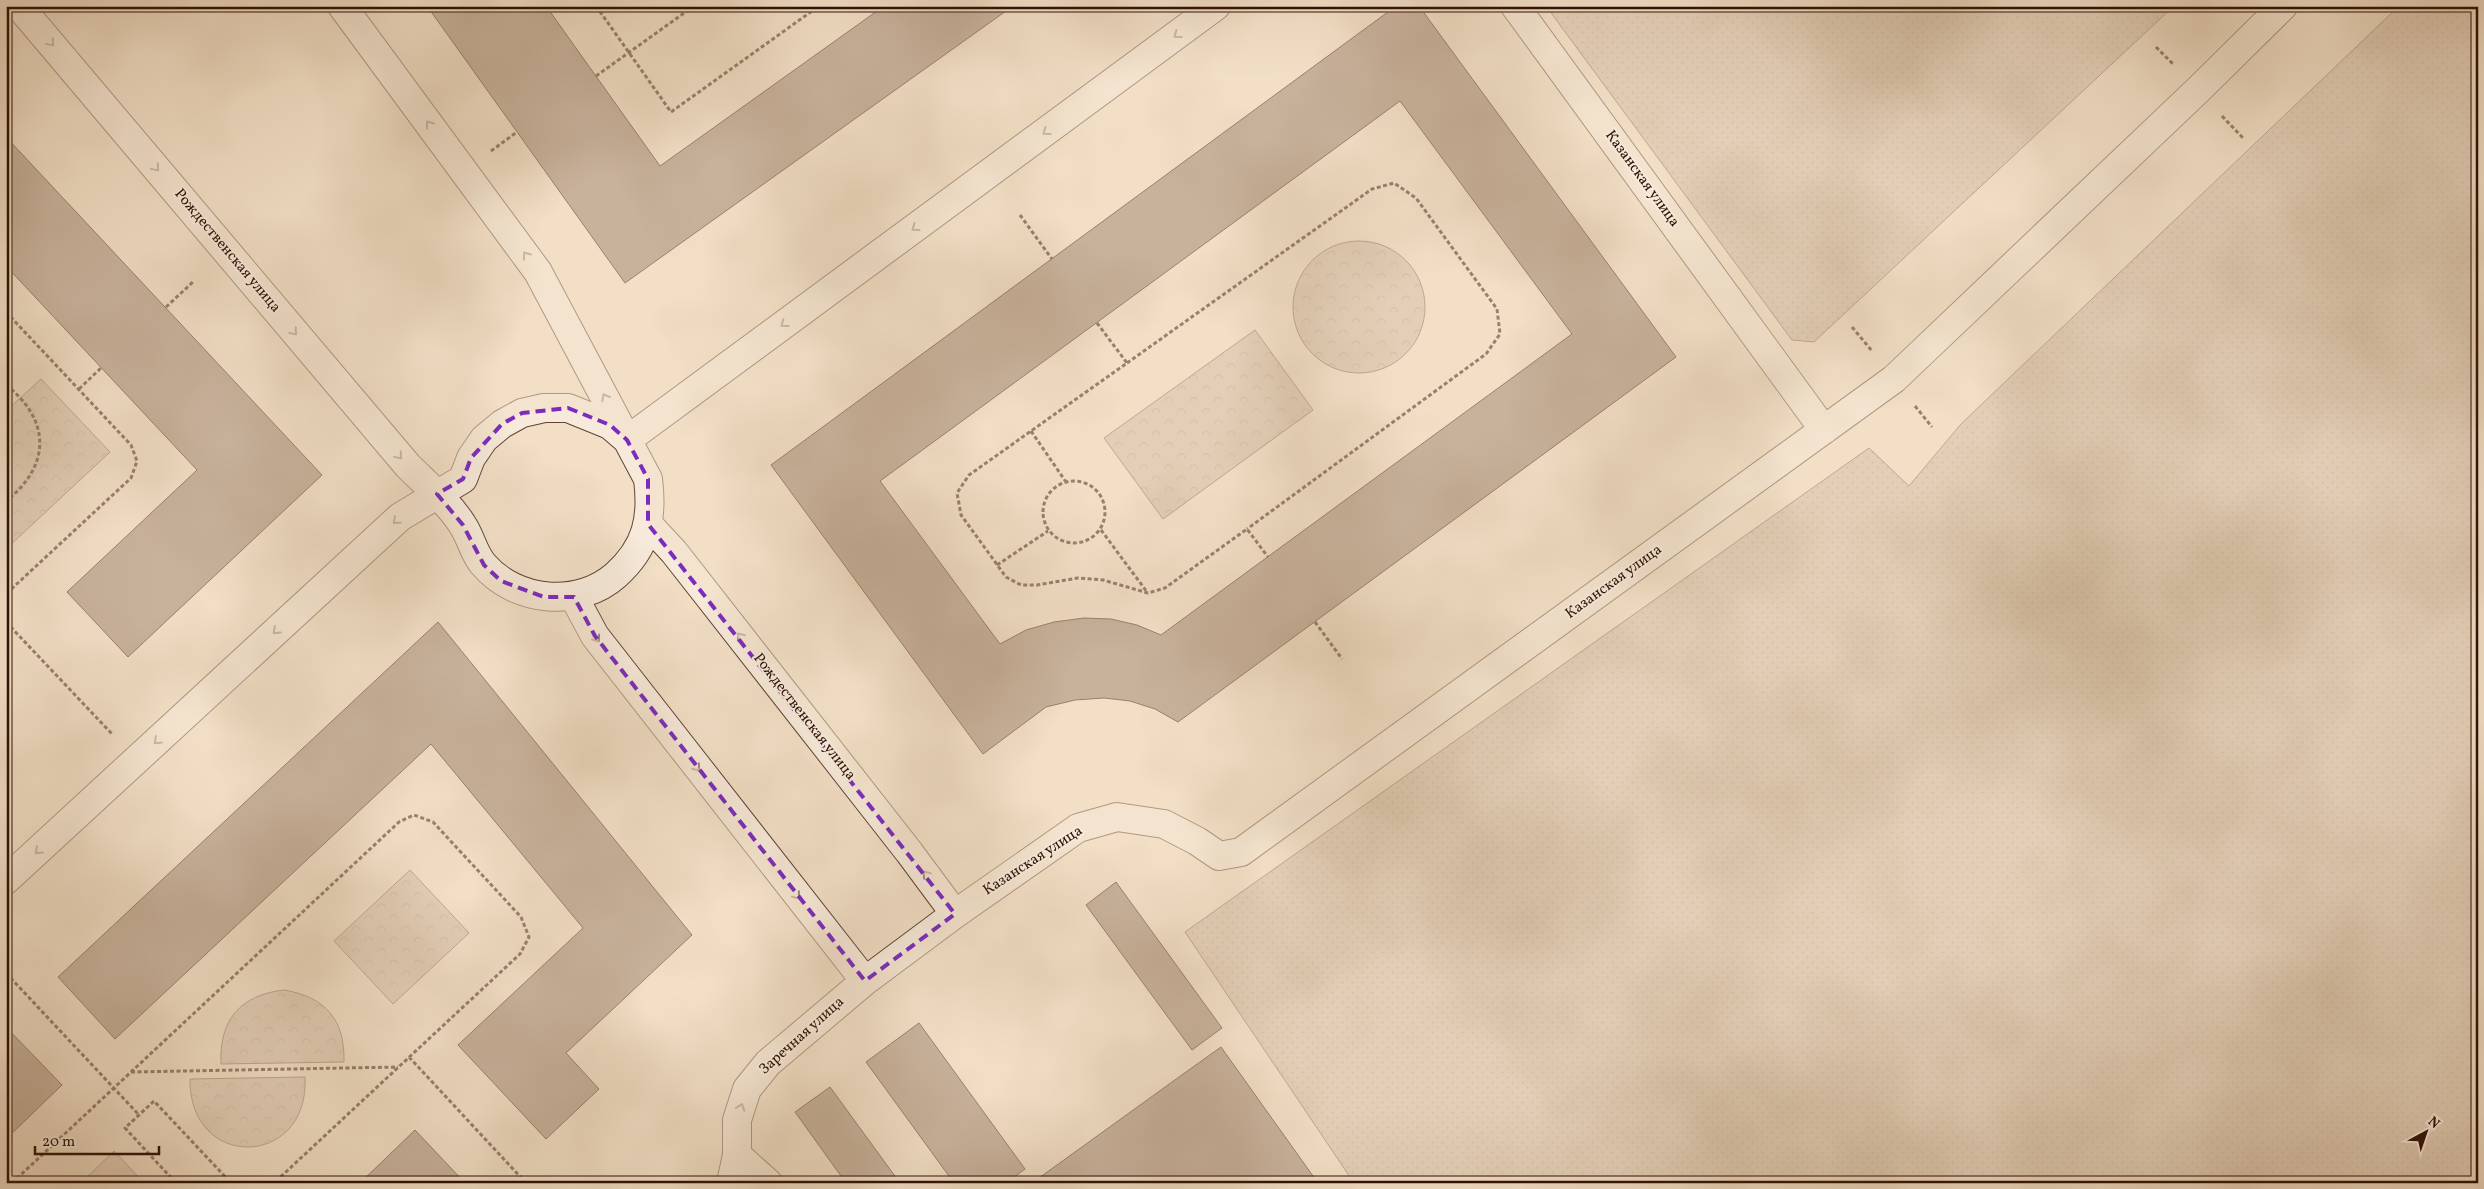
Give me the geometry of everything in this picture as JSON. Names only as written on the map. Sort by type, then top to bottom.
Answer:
[{"type":"street","name":"Рождественская улица","points":[[19,6],[408,466],[437,494],[463,525],[471,546],[484,565],[502,581],[522,592],[544,597],[574,596],[610,580],[627,565],[641,546],[648,524],[651,501],[648,479],[538,272],[342,6]]},
{"type":"street","points":[[627,440],[1216,6]]},
{"type":"street","name":"Казанская улица","points":[[865,981],[955,914],[1078,828],[1117,817],[1164,824],[1197,841],[1219,856],[1241,852],[1824,430],[1516,6]]},
{"type":"street","points":[[1824,430],[1894,378],[2198,90],[2283,6]]},
{"type":"street","name":"Рождественская улица","points":[[437,494],[463,479],[471,458],[484,439],[502,424],[522,413],[544,408],[568,408],[610,424],[627,440]]},
{"type":"street","points":[[6,880],[400,517],[437,494]]},
{"type":"street","name":"Рождественская улица","points":[[648,524],[674,552],[909,852],[955,914]]},
{"type":"street","points":[[574,596],[594,636],[865,981]]},
{"type":"street","name":"Заречная улица","points":[[731,1183],[737,1155],[737,1120],[747,1089],[768,1063],[865,981]]},
{"type":"street","points":[[737,1155],[768,1183]]},
{"type":"path","points":[[596,6],[671,112],[820,6]]},
{"type":"path","points":[[596,76],[694,6]]},
{"type":"path","points":[[2156,47],[2177,68]]},
{"type":"path","points":[[2218,111],[2244,138]]},
{"type":"path","points":[[491,151],[517,132]]},
{"type":"path","points":[[1394,183],[1416,198],[1496,309],[1500,334],[1486,354],[1165,588],[1148,593],[1103,580],[1078,578],[1037,585],[1021,585],[1006,577],[997,565],[961,515],[957,493],[969,475],[1031,431],[1372,189],[1394,183]]},
{"type":"path","points":[[1020,215],[1052,259]]},
{"type":"path","points":[[166,307],[194,281]]},
{"type":"path","points":[[6,312],[131,445],[137,461],[131,478],[6,594]]},
{"type":"path","points":[[1097,322],[1127,363]]},
{"type":"path","points":[[1852,328],[1874,355]]},
{"type":"path","points":[[79,389],[101,368]]},
{"type":"path","points":[[6,385],[22,397],[33,413],[39,432],[40,452],[34,472],[26,483],[6,501]]},
{"type":"path","points":[[1911,401],[1932,427]]},
{"type":"path","points":[[1031,431],[1066,482]]},
{"type":"path","points":[[1079,481],[1090,485],[1100,494],[1105,506],[1105,518],[1101,530],[1092,539],[1076,544],[1060,541],[1048,531],[1042,516],[1045,500],[1055,487],[1066,482],[1079,481]]},
{"type":"path","points":[[1247,528],[1268,557]]},
{"type":"path","points":[[1101,530],[1148,593]]},
{"type":"path","points":[[997,565],[1048,531]]},
{"type":"path","points":[[6,622],[137,759]]},
{"type":"path","points":[[1314,622],[1342,659]]},
{"type":"path","points":[[12,1183],[399,822],[414,815],[433,822],[521,917],[529,937],[520,954],[274,1183]]},
{"type":"path","points":[[6,973],[139,1114]]},
{"type":"path","points":[[409,1057],[526,1183]]},
{"type":"path","points":[[131,1072],[398,1067]]},
{"type":"path","points":[[176,1183],[125,1128],[154,1101],[231,1183]]},
{"type":"highlighted area","points":[[568,408],[610,425],[627,440],[648,479],[648,524],[955,914],[865,981],[595,636],[574,597],[544,597],[501,581],[484,565],[463,525],[437,494],[463,479],[471,458],[502,424],[522,413]]},
{"type":"green space","points":[[1546,6],[2174,6],[1814,342],[1792,340]]},
{"type":"green space","points":[[2399,6],[2478,6],[2478,1183],[1354,1183],[1185,932],[1869,448],[1909,486],[1961,424]]},
{"type":"green space","points":[[1359,241],[1384,246],[1405,261],[1420,282],[1425,307],[1420,332],[1405,353],[1384,368],[1359,373],[1334,368],[1313,353],[1298,332],[1293,307],[1298,282],[1313,261],[1334,246]]},
{"type":"green space","points":[[1255,330],[1313,410],[1163,519],[1104,438]]},
{"type":"green space","points":[[41,379],[110,452],[6,549],[6,462],[11,449],[6,411]]},
{"type":"green space","points":[[410,870],[469,933],[393,1004],[334,941]]},
{"type":"green space","points":[[284,990],[311,998],[330,1013],[337,1023],[341,1034],[344,1062],[221,1064],[221,1048],[224,1035],[228,1023],[235,1012],[255,997]]},
{"type":"green space","points":[[305,1077],[301,1107],[289,1129],[271,1142],[249,1147],[227,1143],[208,1131],[195,1109],[190,1079]]},
{"type":"green space","points":[[114,1151],[144,1183],[81,1183]]},
{"type":"building","points":[[427,6],[546,6],[660,166],[884,6],[1013,6],[625,283]]},
{"type":"building","points":[[1396,6],[1419,6],[1676,357],[1178,722],[1155,709],[1130,701],[1104,698],[1075,700],[1046,707],[983,754],[771,465]],"holes":[[[1400,101],[1572,334],[1161,635],[1137,625],[1111,619],[1084,618],[1054,622],[1026,630],[1000,644],[880,481]]]},
{"type":"building","points":[[6,137],[322,475],[128,657],[67,592],[197,470],[6,266]]},
{"type":"building","points":[[438,622],[692,935],[566,1053],[599,1089],[546,1139],[458,1045],[583,928],[431,744],[115,1039],[58,977]]},
{"type":"building","points":[[1116,882],[1222,1028],[1192,1050],[1086,905]]},
{"type":"building","points":[[919,1023],[1025,1169],[1006,1183],[954,1183],[866,1062]]},
{"type":"building","points":[[6,1027],[62,1085],[6,1139]]},
{"type":"building","points":[[1221,1047],[1318,1183],[1032,1183],[1179,1077]]},
{"type":"building","points":[[830,1087],[900,1183],[846,1183],[795,1112]]},
{"type":"building","points":[[415,1130],[465,1183],[360,1183]]}]
